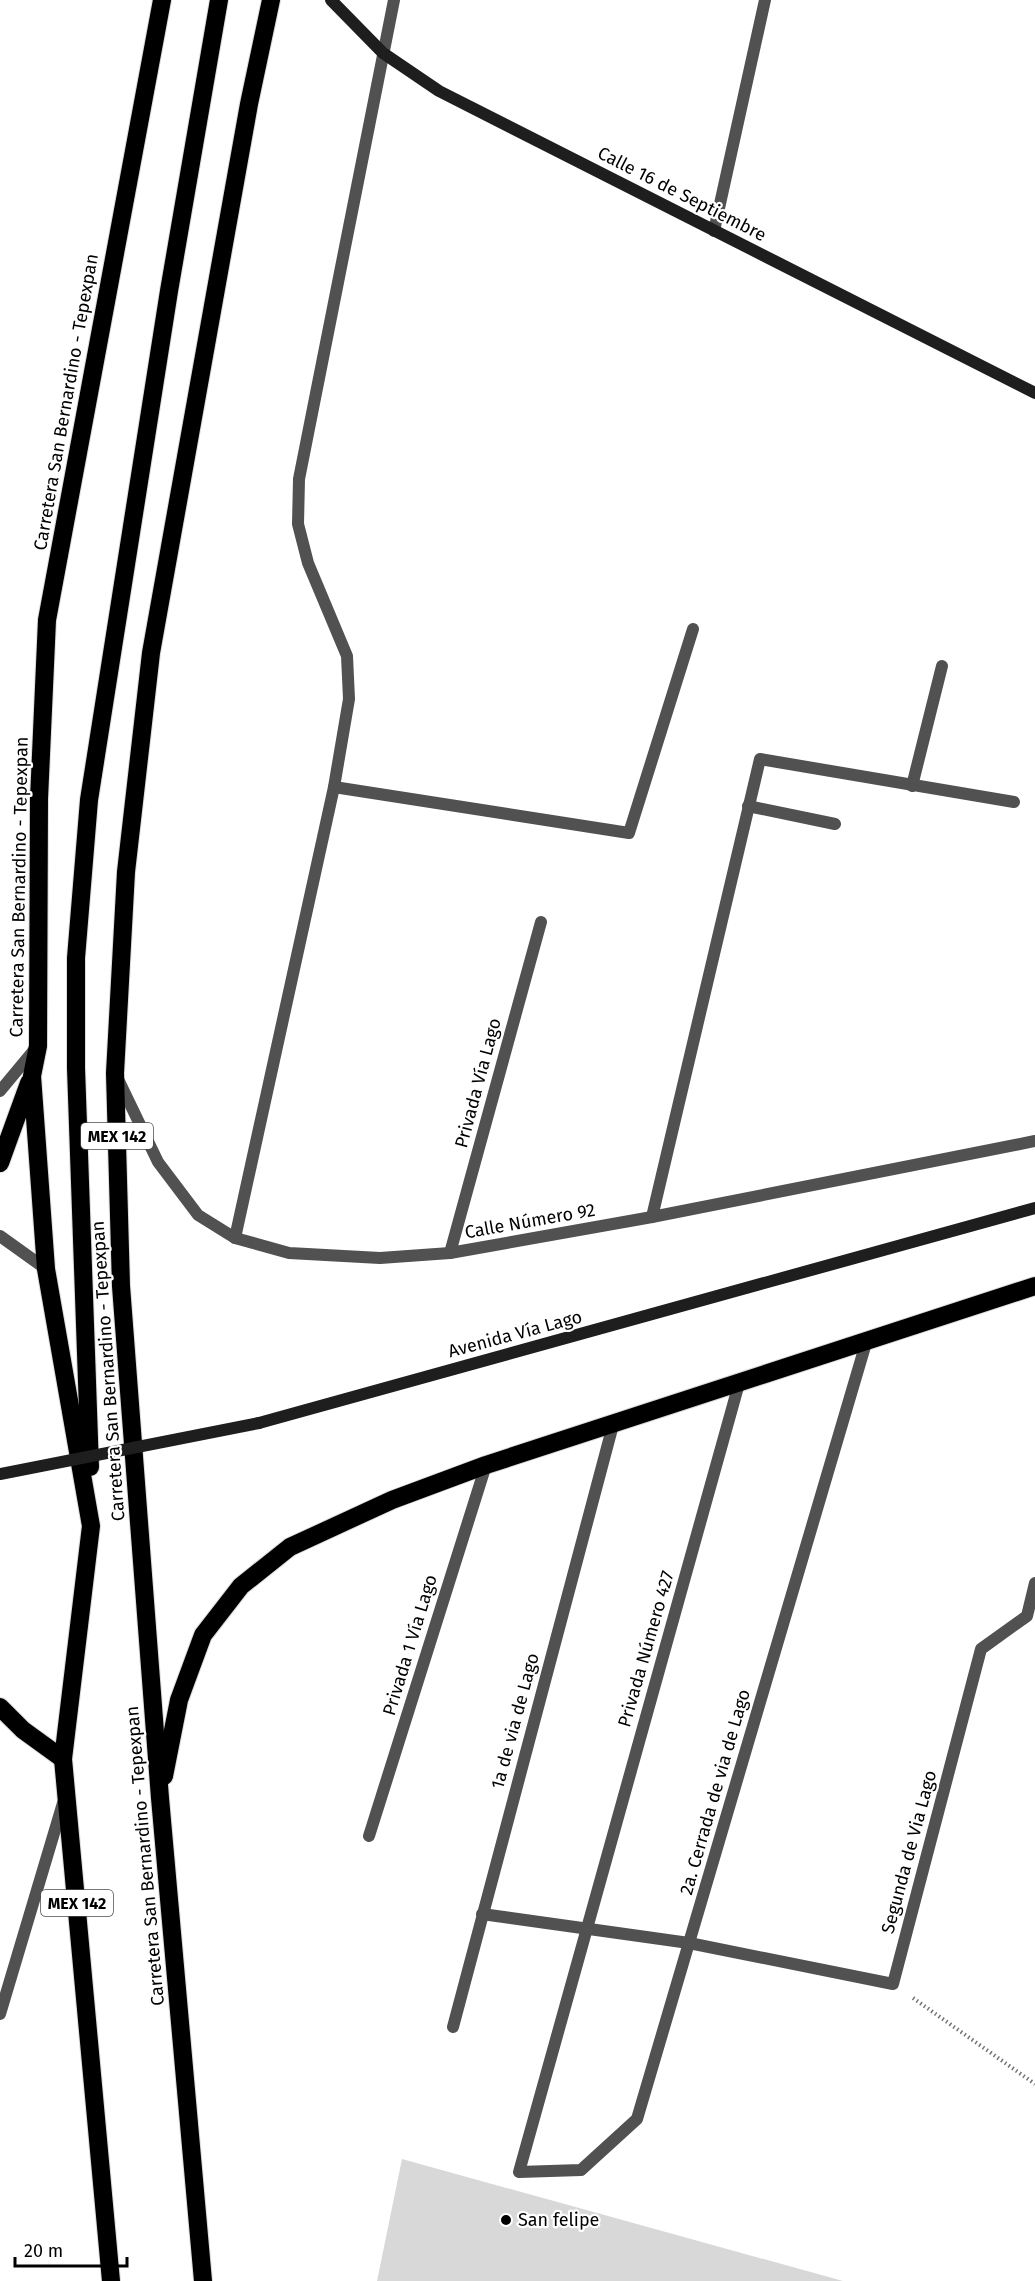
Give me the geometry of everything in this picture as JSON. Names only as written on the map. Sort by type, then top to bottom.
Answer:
[{"type":"highway","name":"Carretera San Bernardino - Tepexpan","points":[[111,2281],[63,1759],[91,1526],[46,1269],[32,1076],[38,1046],[39,799],[47,620],[162,0]]},
{"type":"highway","points":[[91,1526],[76,1068],[76,958],[89,800],[169,291],[219,0]]},
{"type":"highway","name":"Carretera San Bernardino - Tepexpan","points":[[203,2281],[160,1798],[121,1286],[115,1073],[126,872],[151,653],[249,104],[271,0]]},
{"type":"highway","points":[[0,1163],[32,1076]]},
{"type":"highway","points":[[160,1798],[179,1700],[203,1635],[241,1586],[290,1547],[392,1500],[486,1465],[613,1425],[740,1380],[866,1344],[1035,1286]]},
{"type":"highway","points":[[0,1707],[23,1730],[63,1759]]},
{"type":"main road","name":"Calle 16 de Septiembre","points":[[332,0],[383,53],[439,92],[1035,393]]},
{"type":"main road","name":"Avenida Vía Lago","points":[[0,1474],[259,1423],[1035,1208]]},
{"type":"street","points":[[235,1238],[334,787],[349,699],[347,656],[308,563],[298,524],[299,479],[394,0]]},
{"type":"street","points":[[714,231],[765,0]]},
{"type":"street","points":[[334,787],[629,833],[693,629]]},
{"type":"street","points":[[912,786],[942,666]]},
{"type":"street","points":[[652,1217],[760,759],[1014,802]]},
{"type":"street","points":[[748,806],[835,824]]},
{"type":"street","name":"Privada Vía Lago","points":[[450,1253],[541,922]]},
{"type":"street","points":[[0,1091],[38,1046]]},
{"type":"street","name":"Calle Número 92","points":[[115,1073],[158,1162],[198,1215],[235,1238],[289,1253],[380,1258],[450,1253],[652,1217],[1035,1141]]},
{"type":"street","points":[[0,1236],[46,1269]]},
{"type":"street","name":"2a. Cerrada de via de Lago","points":[[519,2172],[581,2170],[638,2119],[866,1344]]},
{"type":"street","name":"Privada Número 427","points":[[519,2172],[740,1380]]},
{"type":"street","name":"1a de via de Lago","points":[[453,2027],[613,1425]]},
{"type":"street","name":"Privada 1 Vía Lago","points":[[369,1836],[486,1465]]},
{"type":"street","name":"Segunda de Via Lago","points":[[893,1984],[981,1649],[1027,1616],[1035,1583]]},
{"type":"street","points":[[0,2014],[66,1792]]},
{"type":"street","points":[[482,1914],[689,1943],[893,1984]]},
{"type":"path","points":[[893,1984],[1035,2084]]},
{"type":"shaded area","name":"San felipe","points":[[402,2159],[843,2281],[377,2281]]},
{"type":"place","name":"San felipe","points":[[506,2220]]}]
